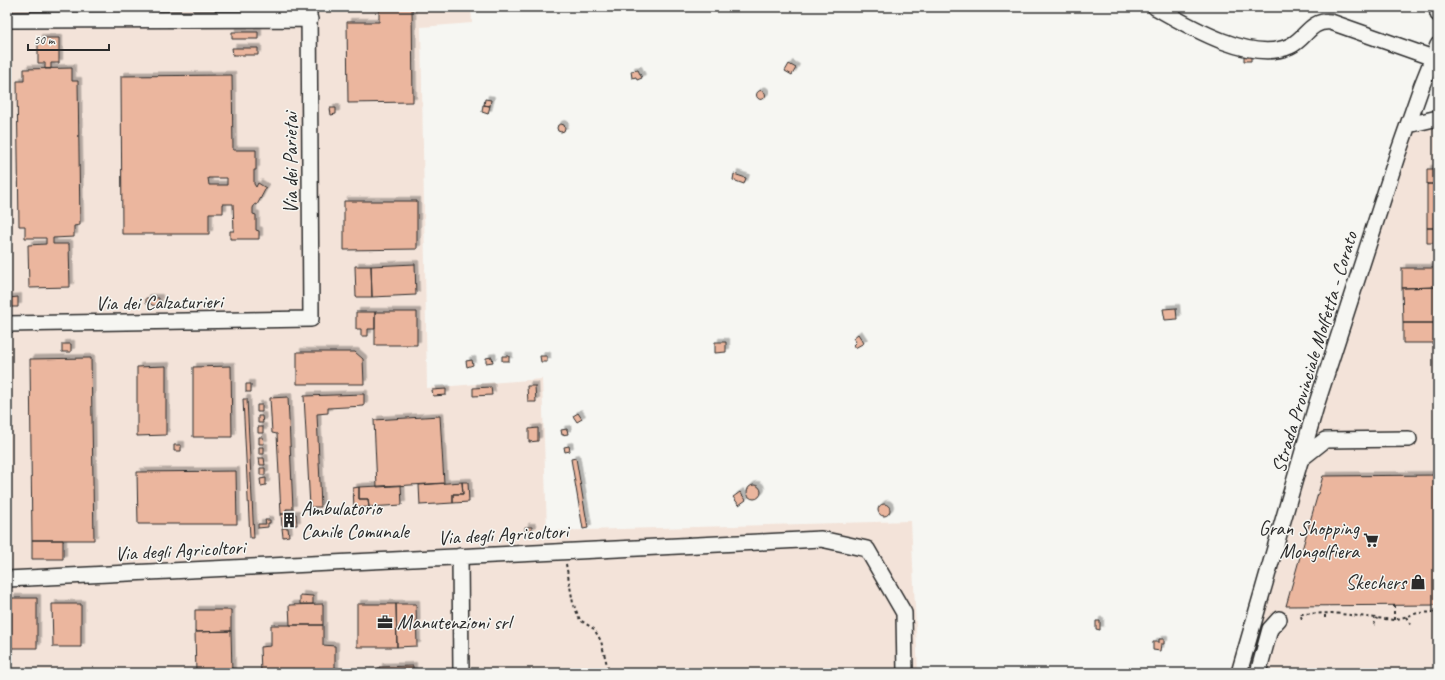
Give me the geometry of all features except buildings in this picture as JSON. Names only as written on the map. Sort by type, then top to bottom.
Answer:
[{"type":"street","points":[[1155,7],[1186,25],[1241,48],[1265,50],[1285,48],[1295,43],[1311,28],[1323,21],[1436,52]]},
{"type":"street","points":[[1437,7],[1438,14]]},
{"type":"street","points":[[7,20],[309,13]]},
{"type":"street","name":"Via dei Parietai","points":[[309,13],[311,319]]},
{"type":"street","name":"Strada Provinciale Molfetta - Corato","points":[[1239,673],[1316,406],[1408,125],[1436,52]]},
{"type":"street","points":[[1408,125],[1438,118]]},
{"type":"street","name":"Via dei Calzaturieri","points":[[7,324],[311,319]]},
{"type":"street","points":[[1301,459],[1325,440],[1409,438]]},
{"type":"street","name":"Via degli Agricoltori","points":[[7,579],[821,539],[867,549],[904,613],[905,673]]},
{"type":"street","points":[[460,556],[461,673]]},
{"type":"street","points":[[1258,673],[1270,629],[1279,619]]},
{"type":"path","points":[[563,551],[573,603],[580,620],[594,629],[601,641],[609,673]]},
{"type":"path","points":[[1394,605],[1394,620]]},
{"type":"path","points":[[1302,619],[1300,614],[1332,613],[1394,620],[1418,613],[1438,612]]},
{"type":"path","points":[[1324,613],[1324,618]]},
{"type":"path","points":[[1406,617],[1412,626]]},
{"type":"path","points":[[1374,625],[1377,618]]},
{"type":"shaded area","points":[[7,7],[471,7],[472,23],[421,27],[427,388],[542,379],[547,531],[911,521],[918,673],[7,673]]},
{"type":"shaded area","points":[[1438,110],[1438,673],[1229,673],[1401,116]]},
{"type":"place","name":"Ambulatorio Canile Comunale","points":[[289,520]]},
{"type":"place","name":"Gran Shopping Mongolfiera","points":[[1371,540]]},
{"type":"place","name":"Skechers","points":[[1418,582]]},
{"type":"place","name":"Manutenzioni srl","points":[[385,622]]}]
